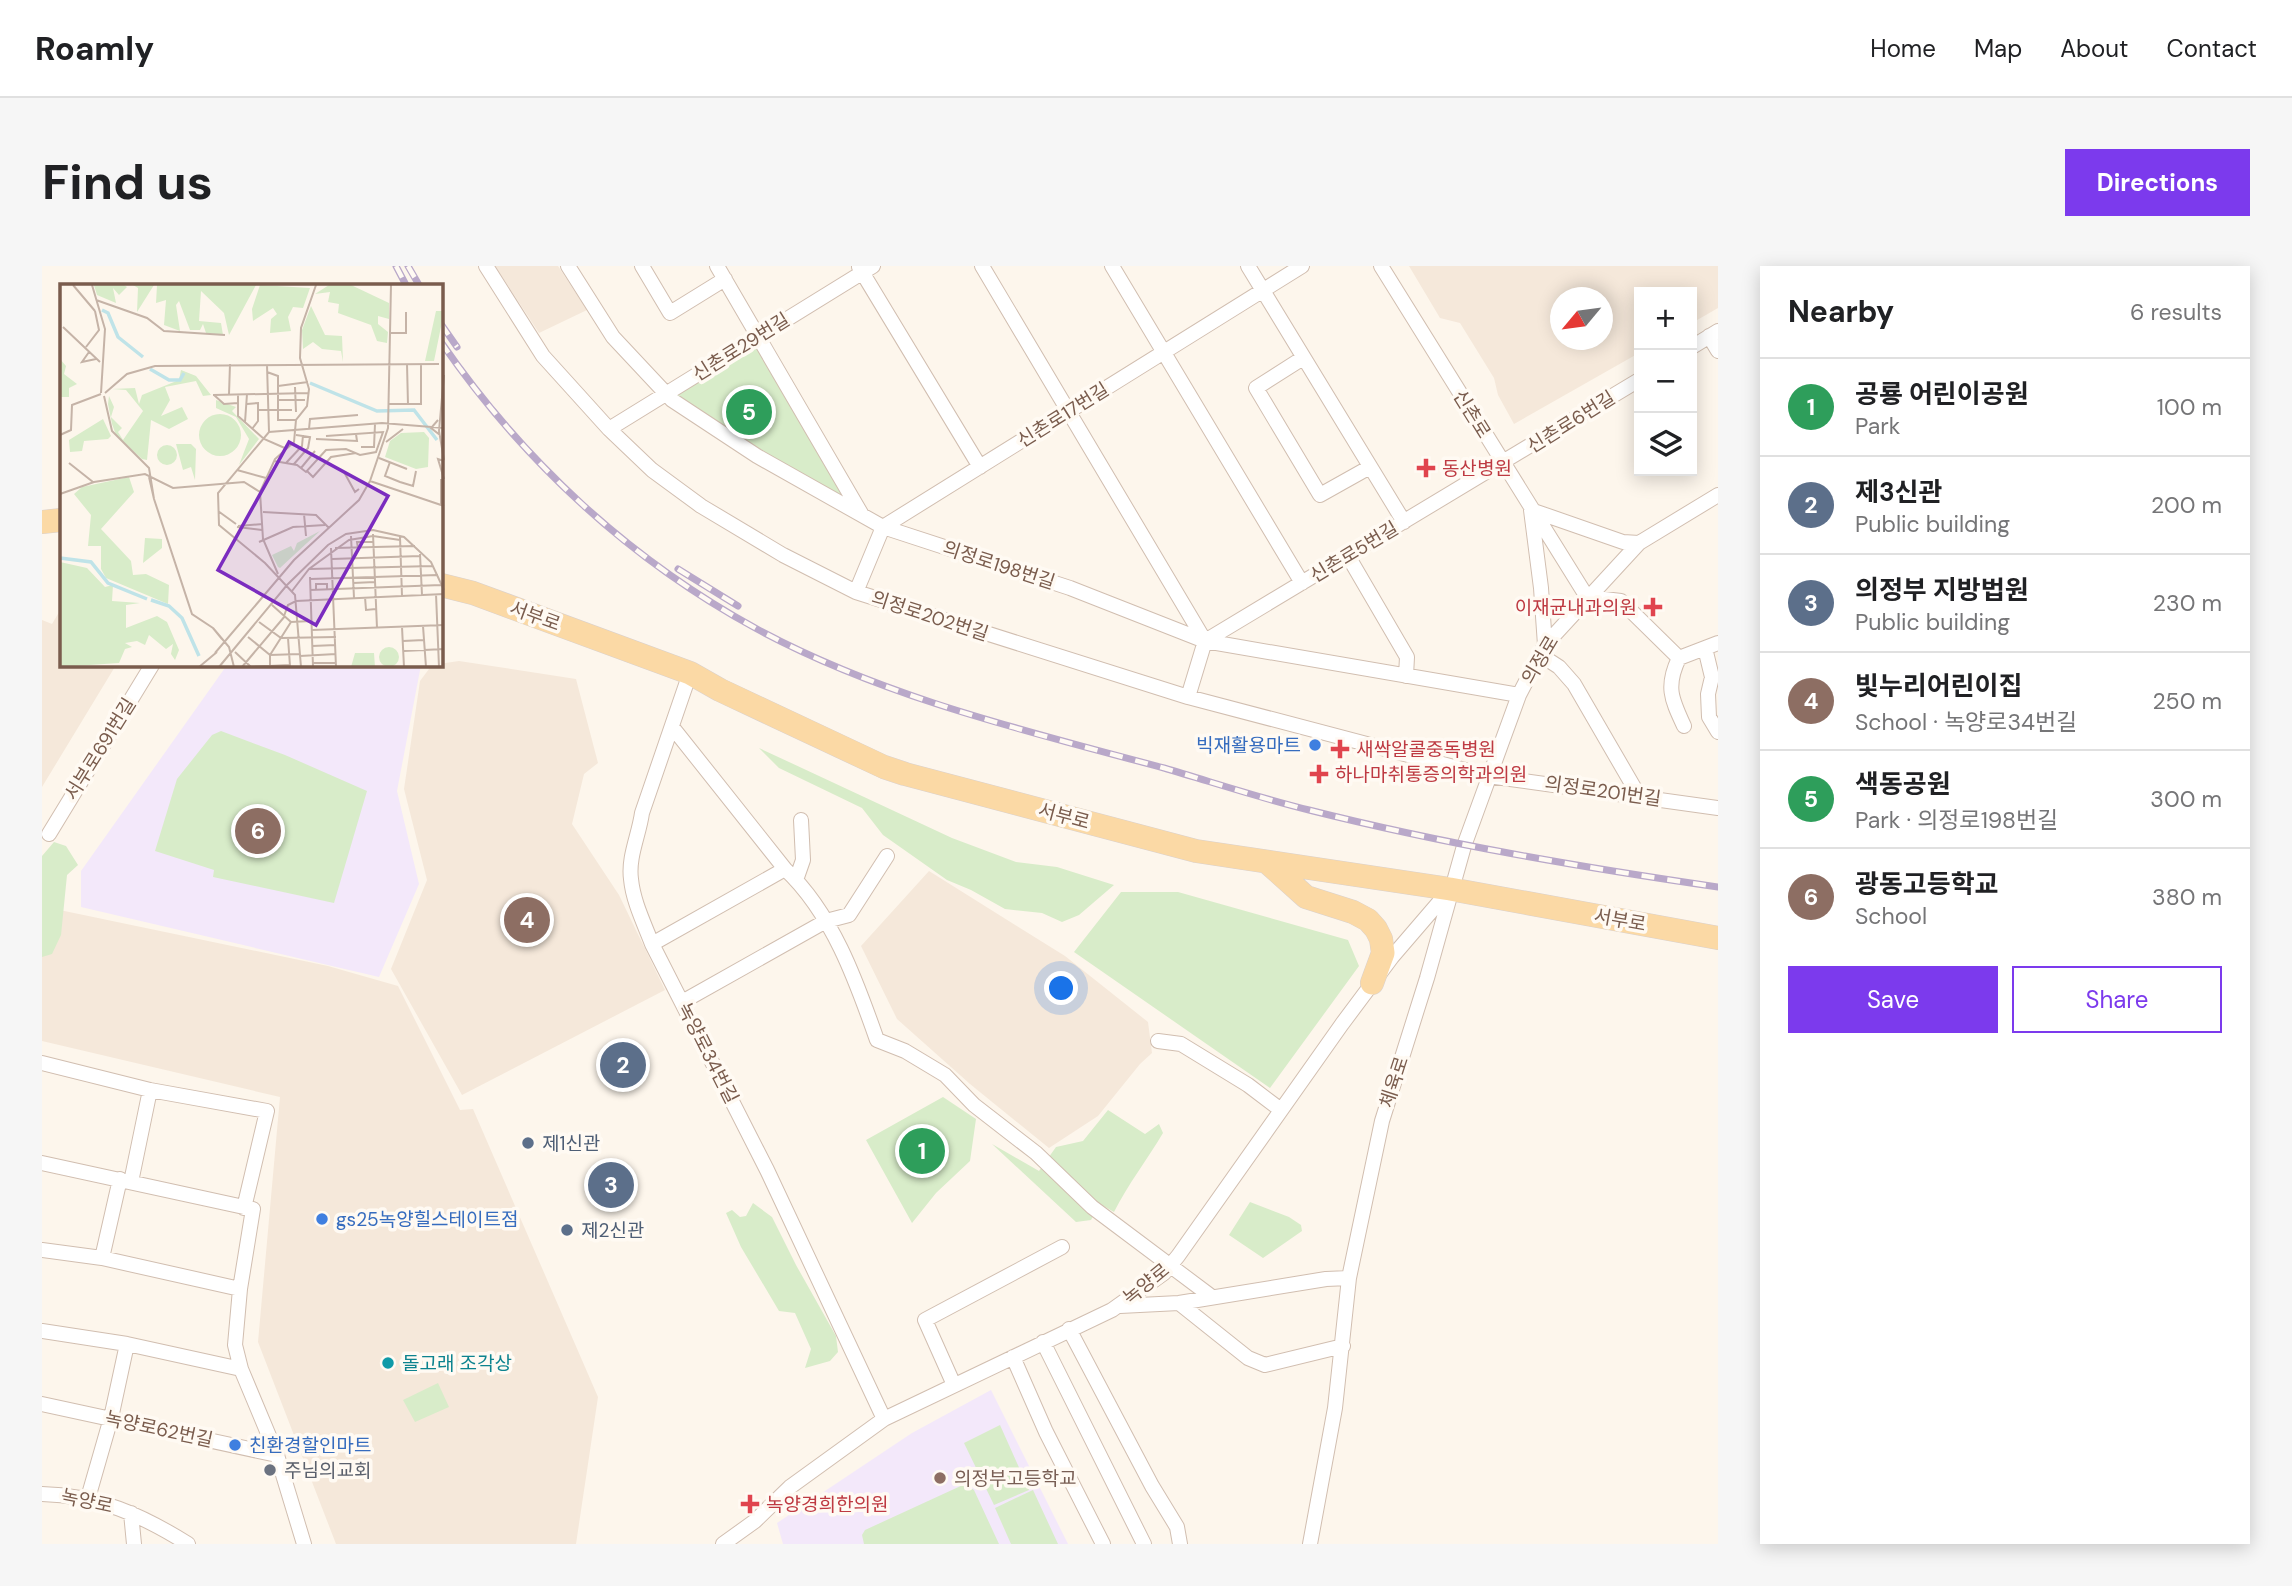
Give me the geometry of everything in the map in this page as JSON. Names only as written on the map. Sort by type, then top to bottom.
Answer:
[{"type":"main road","points":[[42,522],[60,520]]},
{"type":"main road","name":"서부로","points":[[443,586],[473,593],[690,673],[884,767],[905,774],[1196,850],[1450,889],[1718,938]]},
{"type":"main road","points":[[1267,862],[1306,897],[1353,912],[1368,920],[1376,929],[1383,953],[1372,983]]},
{"type":"street","name":"의정로202번길","points":[[486,266],[542,356],[652,470],[701,506],[783,555],[856,592],[1188,697],[1488,776]]},
{"type":"street","name":"의정로198번길","points":[[568,266],[613,337],[666,394],[757,456],[883,527],[1070,588],[1205,641],[1519,695]]},
{"type":"street","points":[[642,266],[670,313],[722,270],[862,514]]},
{"type":"street","points":[[982,266],[1205,641],[1188,697]]},
{"type":"street","points":[[1112,266],[1302,583]]},
{"type":"street","points":[[1248,266],[1404,522]]},
{"type":"street","name":"신촌로17번길","points":[[883,527],[1303,266]]},
{"type":"street","name":"신촌로","points":[[1381,266],[1587,597]]},
{"type":"street","name":"신촌로29번길","points":[[610,429],[864,268]]},
{"type":"street","points":[[864,268],[979,467]]},
{"type":"street","points":[[1697,344],[1714,334],[1718,351]]},
{"type":"street","points":[[1303,358],[1256,388],[1320,495],[1370,467]]},
{"type":"street","name":"신촌로6번길","points":[[1502,464],[1634,383]]},
{"type":"street","name":"신촌로5번길","points":[[1205,641],[1502,464]]},
{"type":"street","name":"의정로","points":[[1450,889],[1519,695],[1542,650],[1587,597],[1639,543],[1718,495]]},
{"type":"street","points":[[1639,543],[1623,542],[1531,510],[1541,589],[1542,650],[1574,684],[1639,796]]},
{"type":"street","points":[[856,592],[883,527]]},
{"type":"street","points":[[1348,556],[1408,656],[1406,676]]},
{"type":"street","points":[[1587,597],[1621,601],[1679,659]]},
{"type":"street","points":[[1684,726],[1672,698],[1674,670],[1679,659],[1712,646],[1709,716],[1718,732]]},
{"type":"street","name":"서부로691번길","points":[[49,834],[151,667]]},
{"type":"street","name":"녹양로34번길","points":[[690,673],[642,813],[631,868],[639,912],[652,944],[766,1170],[884,1419]]},
{"type":"street","points":[[673,727],[826,921],[867,1008],[877,1040],[905,1051],[945,1075],[974,1105],[1007,1128],[1092,1207],[1212,1297]]},
{"type":"street","name":"의정로201번길","points":[[1488,776],[1718,808]]},
{"type":"street","points":[[796,880],[803,860],[801,820]]},
{"type":"street","points":[[682,1002],[826,921],[849,915],[887,856]]},
{"type":"street","points":[[652,944],[785,869]]},
{"type":"street","name":"녹양로","points":[[723,1544],[755,1521],[790,1487],[884,1419],[1119,1306],[1170,1266],[1372,983],[1450,889]]},
{"type":"street","name":"체육로","points":[[1310,1544],[1335,1408],[1349,1278],[1382,1121],[1427,978],[1450,889]]},
{"type":"street","points":[[1158,1041],[1181,1044],[1248,1085],[1281,1110]]},
{"type":"street","points":[[42,1063],[150,1090],[267,1111],[244,1208]]},
{"type":"street","points":[[102,1258],[150,1090]]},
{"type":"street","points":[[42,1163],[253,1209],[234,1345],[241,1369],[277,1455],[304,1544]]},
{"type":"street","points":[[954,1385],[925,1320],[1062,1247]]},
{"type":"street","points":[[42,1250],[102,1258],[240,1289]]},
{"type":"street","points":[[1119,1306],[1179,1303],[1326,1279],[1349,1278]]},
{"type":"street","points":[[1179,1303],[1248,1358],[1265,1365],[1343,1346]]},
{"type":"street","points":[[1069,1329],[1152,1486],[1177,1527],[1180,1544]]},
{"type":"street","points":[[42,1331],[127,1344],[241,1369]]},
{"type":"street","points":[[1043,1342],[1143,1544]]},
{"type":"street","points":[[88,1498],[111,1418],[127,1344]]},
{"type":"street","points":[[1013,1356],[1046,1432],[1103,1544]]},
{"type":"street","name":"녹양로62번길","points":[[42,1404],[277,1455]]},
{"type":"street","name":"녹양로","points":[[42,1494],[88,1498],[131,1513],[188,1544]]},
{"type":"street","name":"녹양로","points":[[131,1513],[134,1544]]},
{"type":"shaded area","points":[[495,266],[558,266],[587,310],[539,333]]},
{"type":"shaded area","points":[[1409,266],[1718,266],[1718,308],[1697,320],[1697,287],[1634,287],[1634,356],[1514,424],[1498,395],[1494,378],[1460,323],[1440,318]]},
{"type":"shaded area","points":[[60,611],[60,667],[115,667],[42,787],[42,620],[52,624]]},
{"type":"shaded area","points":[[459,661],[576,679],[598,763],[584,774],[572,824],[619,895],[665,990],[462,1095],[391,969],[427,880],[404,789],[420,681],[430,667],[443,667],[443,663]]},
{"type":"shaded area","points":[[226,667],[421,667],[397,791],[419,884],[379,977],[81,907],[81,871]]},
{"type":"shaded area","points":[[929,871],[1065,956],[1148,1022],[1152,1053],[1098,1116],[1049,1148],[970,1084],[897,1019],[861,946]]},
{"type":"shaded area","points":[[50,908],[328,966],[398,986],[460,1110],[473,1109],[598,1397],[576,1544],[336,1544],[258,1342],[280,1097],[42,1041],[42,917]]},
{"type":"shaded area","name":"의정부고등학교","points":[[991,1390],[1068,1544],[783,1544],[777,1523],[912,1433]]},
{"type":"green space","points":[[757,342],[851,501],[787,467],[678,398],[673,391]]},
{"type":"green space","points":[[221,731],[285,755],[367,791],[334,903],[213,877],[214,870],[155,851],[177,779],[212,735]]},
{"type":"green space","points":[[759,748],[952,838],[1016,862],[1057,867],[1114,885],[1079,915],[1062,922],[1042,913],[1005,909],[947,880],[883,835],[862,808],[779,768]]},
{"type":"green space","points":[[54,842],[66,846],[78,865],[67,875],[61,935],[52,954],[42,957],[42,856]]},
{"type":"green space","points":[[1121,892],[1178,892],[1348,940],[1359,966],[1270,1088],[1074,952]]},
{"type":"green space","points":[[943,1097],[976,1119],[970,1161],[936,1193],[912,1223],[866,1140]]},
{"type":"green space","points":[[1108,1110],[1145,1134],[1159,1124],[1163,1133],[1114,1212],[1100,1204],[1091,1220],[1076,1222],[992,1144],[1039,1171],[1056,1147],[1083,1141]]},
{"type":"green space","points":[[1250,1202],[1289,1217],[1301,1225],[1302,1231],[1263,1258],[1229,1235]]},
{"type":"green space","points":[[753,1203],[772,1217],[836,1336],[838,1352],[830,1361],[805,1368],[811,1349],[795,1313],[779,1311],[741,1247],[726,1213],[732,1210],[740,1217],[746,1216]]},
{"type":"green space","points":[[438,1383],[449,1407],[415,1422],[403,1400]]},
{"type":"green space","points":[[1000,1425],[1029,1490],[994,1505],[964,1443]]},
{"type":"green space","points":[[965,1484],[974,1490],[999,1544],[864,1544],[862,1535],[865,1530]]},
{"type":"green space","points":[[1033,1490],[1058,1544],[1011,1544],[995,1508]]},
{"type":"railway","points":[[396,266],[405,284]]},
{"type":"railway","points":[[408,266],[418,284]]},
{"type":"railway","points":[[443,327],[457,347]]},
{"type":"railway","points":[[443,345],[473,386],[544,467],[623,539],[710,602],[757,629],[854,674],[1008,726],[1309,810],[1512,854],[1718,887]]},
{"type":"railway","points":[[678,569],[738,606]]},
{"type":"place","name":"색동공원","points":[[749,412]]},
{"type":"place","name":"동산병원","points":[[1426,468]]},
{"type":"place","name":"이재균내과의원","points":[[1653,607]]},
{"type":"place","name":"빅재활용마트","points":[[1315,745]]},
{"type":"place","name":"새싹알콜중독병원","points":[[1340,749]]},
{"type":"place","name":"하나마취통증의학과의원","points":[[1319,774]]},
{"type":"place","name":"광동고등학교","points":[[258,831]]},
{"type":"place","name":"빛누리어린이집","points":[[527,920]]},
{"type":"place","name":"제3신관","points":[[623,1065]]},
{"type":"place","name":"제1신관","points":[[528,1143]]},
{"type":"place","name":"공룡 어린이공원","points":[[922,1151]]},
{"type":"place","name":"의정부 지방법원","points":[[611,1185]]},
{"type":"place","name":"gs25녹양힐스테이트점","points":[[322,1219]]},
{"type":"place","name":"제2신관","points":[[567,1230]]},
{"type":"place","name":"돌고래 조각상","points":[[388,1363]]},
{"type":"place","name":"친환경할인마트","points":[[235,1445]]},
{"type":"place","name":"주님의교회","points":[[270,1470]]},
{"type":"place","name":"의정부고등학교","points":[[940,1478]]},
{"type":"place","name":"녹양경희한의원","points":[[750,1504]]}]
